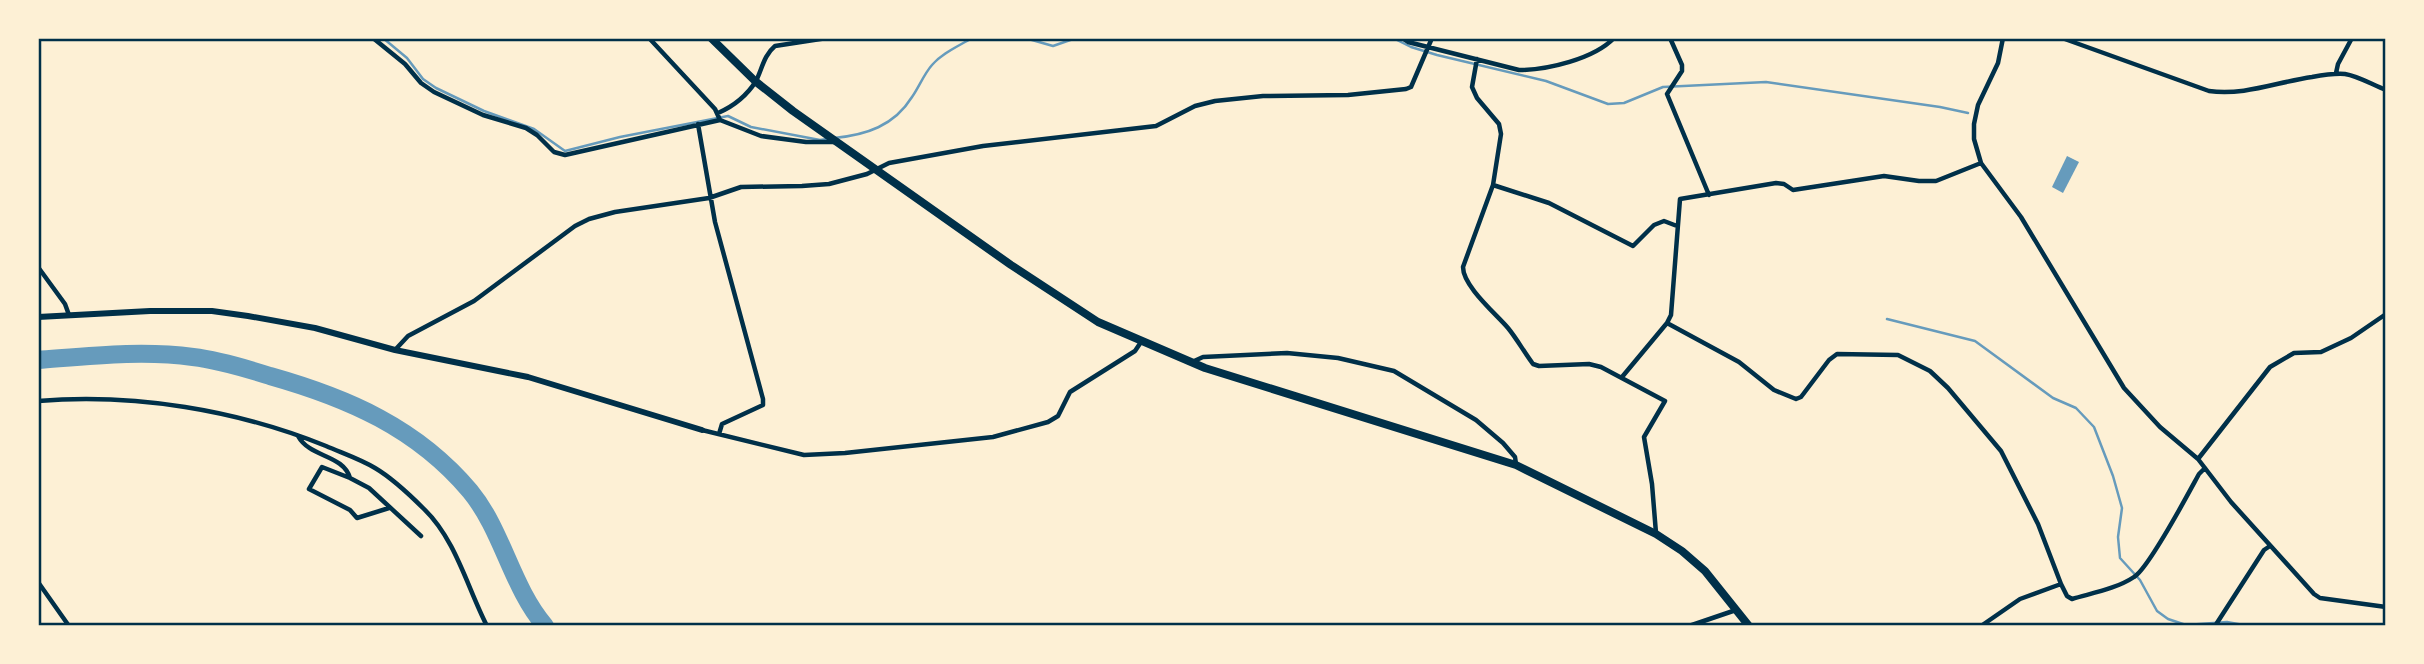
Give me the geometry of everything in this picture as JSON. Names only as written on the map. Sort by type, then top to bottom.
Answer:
[{"type":"main road","points":[[712,38],[755,81],[836,142],[1076,309],[1141,342],[1191,363],[1516,465],[1656,534],[1682,551],[1705,571],[1749,625]]},
{"type":"street","points":[[373,38],[433,92],[483,115],[526,128],[554,152],[565,155],[719,117],[740,101],[755,81],[769,51],[775,46],[827,38]]},
{"type":"street","points":[[649,38],[719,117],[761,136],[827,144],[836,142]]},
{"type":"street","points":[[1402,38],[1427,50],[1476,63],[1519,70],[1535,70],[1596,51],[1614,38]]},
{"type":"street","points":[[395,349],[408,336],[474,300],[575,226],[589,219],[668,202],[709,198],[741,187],[802,187],[828,184],[864,175],[889,163],[984,146],[1156,125],[1195,106],[1215,101],[1263,96],[1348,95],[1406,89],[1411,87],[1432,38]]},
{"type":"street","points":[[1670,38],[1682,71],[1667,94],[1709,195]]},
{"type":"street","points":[[2003,38],[1998,63],[1978,105],[1974,124],[1974,139],[1982,163],[2021,217],[2124,388],[2160,427],[2198,459],[2231,502],[2320,598],[2385,607]]},
{"type":"street","points":[[2062,38],[2209,91],[2244,92],[2282,82],[2336,73],[2348,74],[2385,90]]},
{"type":"street","points":[[2336,73],[2352,38]]},
{"type":"street","points":[[1476,63],[1472,87],[1477,98],[1499,124],[1501,134],[1493,185],[1462,273],[1533,364],[1589,364],[1601,367],[1665,401],[1644,437],[1654,496],[1656,534]]},
{"type":"street","points":[[698,124],[709,198],[763,399],[762,405],[722,424],[719,434]]},
{"type":"street","points":[[1622,377],[1671,315],[1680,199],[1776,183],[1784,184],[1793,190],[1884,176],[1936,181],[1982,163]]},
{"type":"street","points":[[1493,185],[1549,203],[1633,246],[1654,225],[1664,221],[1676,226]]},
{"type":"street","points":[[38,267],[65,304],[69,315]]},
{"type":"street","points":[[38,317],[150,311],[212,311],[315,328],[395,349],[528,377],[702,430],[804,454],[845,453],[993,436],[1048,422],[1058,416],[1070,392],[1088,382],[1102,369],[1135,351],[1141,342]]},
{"type":"street","points":[[2198,459],[2270,367],[2294,353],[2321,352],[2351,338],[2385,314]]},
{"type":"street","points":[[1667,323],[1739,362],[1774,390],[1796,399],[1801,397],[1829,360],[1837,354],[1898,355],[1930,372],[2001,451],[2038,524],[2061,584],[2067,596],[2072,599],[2114,587],[2139,573],[2205,468]]},
{"type":"street","points":[[1191,363],[1203,356],[1287,353],[1338,358],[1394,371],[1476,420],[1503,443],[1515,457],[1516,465]]},
{"type":"street","points":[[38,401],[121,401],[190,407],[230,415],[298,435],[375,468],[425,510],[445,536],[487,625]]},
{"type":"street","points":[[298,435],[303,445],[348,469],[350,478]]},
{"type":"street","points":[[389,508],[357,517],[350,510],[309,489],[322,467],[350,478],[383,499],[389,508],[403,516],[421,536]]},
{"type":"street","points":[[2215,625],[2263,551],[2270,546]]},
{"type":"street","points":[[38,582],[69,625]]},
{"type":"street","points":[[1982,625],[2026,596],[2061,584]]},
{"type":"street","points":[[1689,625],[1737,609]]},
{"type":"water","points":[[2067,156],[2079,162],[2063,193],[2052,187]]},
{"type":"waterway","points":[[383,38],[407,58],[423,79],[436,88],[484,111],[534,129],[565,151],[620,137],[728,116],[751,127],[827,139]]},
{"type":"waterway","points":[[834,138],[868,131],[888,122],[905,107],[926,72],[936,61],[972,38]]},
{"type":"waterway","points":[[1025,38],[1053,46],[1076,38]]},
{"type":"waterway","points":[[1393,38],[1437,55],[1546,81],[1608,104],[1624,103],[1663,87],[1766,82],[1968,113]]},
{"type":"waterway","points":[[1887,319],[1975,341],[2053,398],[2076,408],[2094,427],[2113,476],[2122,508],[2118,537],[2120,558],[2140,580],[2157,611],[2168,619],[2186,625],[2227,622],[2249,626]]},
{"type":"waterway","points":[[38,360],[135,354],[203,358],[242,367],[327,394],[379,418],[427,450],[470,491],[491,523],[524,594],[545,626]]}]
